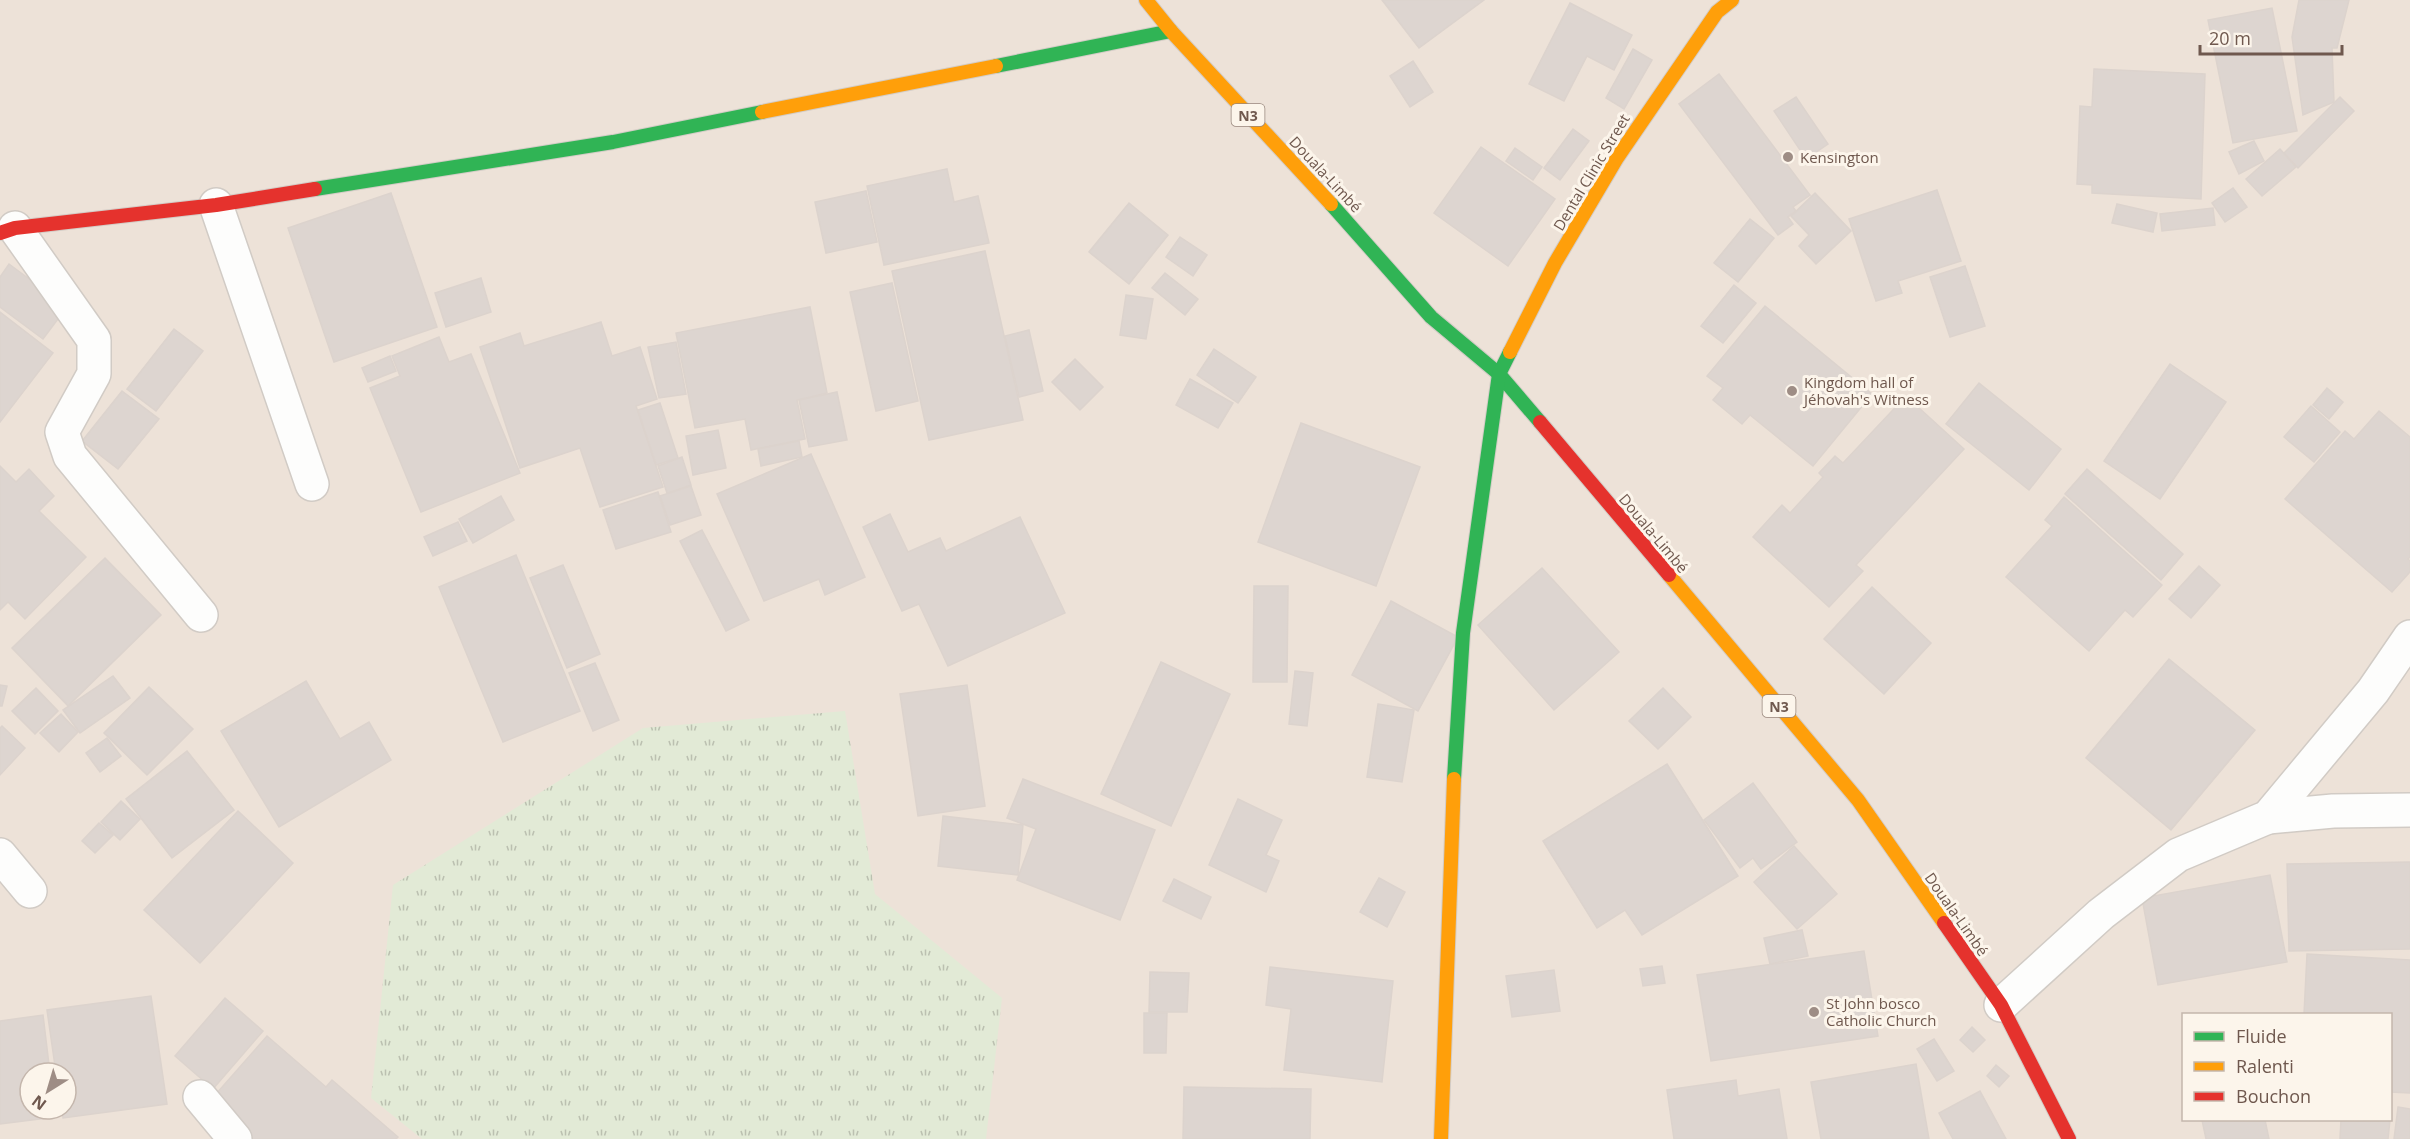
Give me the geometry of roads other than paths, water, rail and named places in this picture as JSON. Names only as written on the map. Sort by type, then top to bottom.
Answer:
[{"type":"main road","name":"Douala-Limbé","points":[[1146,0],[1171,31],[1353,228],[1431,317],[1499,374],[1858,800],[2001,1005],[2069,1139]]},
{"type":"main road","name":"Dental Clinic Street","points":[[1441,1139],[1450,836],[1463,633],[1499,374],[1555,263],[1617,158],[1678,66],[1718,12],[1732,0]]},
{"type":"main road","points":[[7,231],[216,205],[613,142],[1171,31]]},
{"type":"street","points":[[216,205],[312,484]]},
{"type":"street","points":[[7,231],[94,340],[94,374],[62,432],[70,456],[201,615]]},
{"type":"street","points":[[2268,817],[2373,691],[2410,637]]},
{"type":"street","points":[[2001,1005],[2101,914],[2178,855],[2268,817],[2332,812],[2410,810]]},
{"type":"street","points":[[0,855],[30,891]]},
{"type":"street","points":[[200,1096],[235,1139]]},
{"type":"place","name":"Kensington","points":[[1788,157]]},
{"type":"place","name":"Kingdom hall of Jéhovah's Witness","points":[[1792,391]]},
{"type":"place","name":"St John bosco Catholic Church","points":[[1814,1012]]}]
